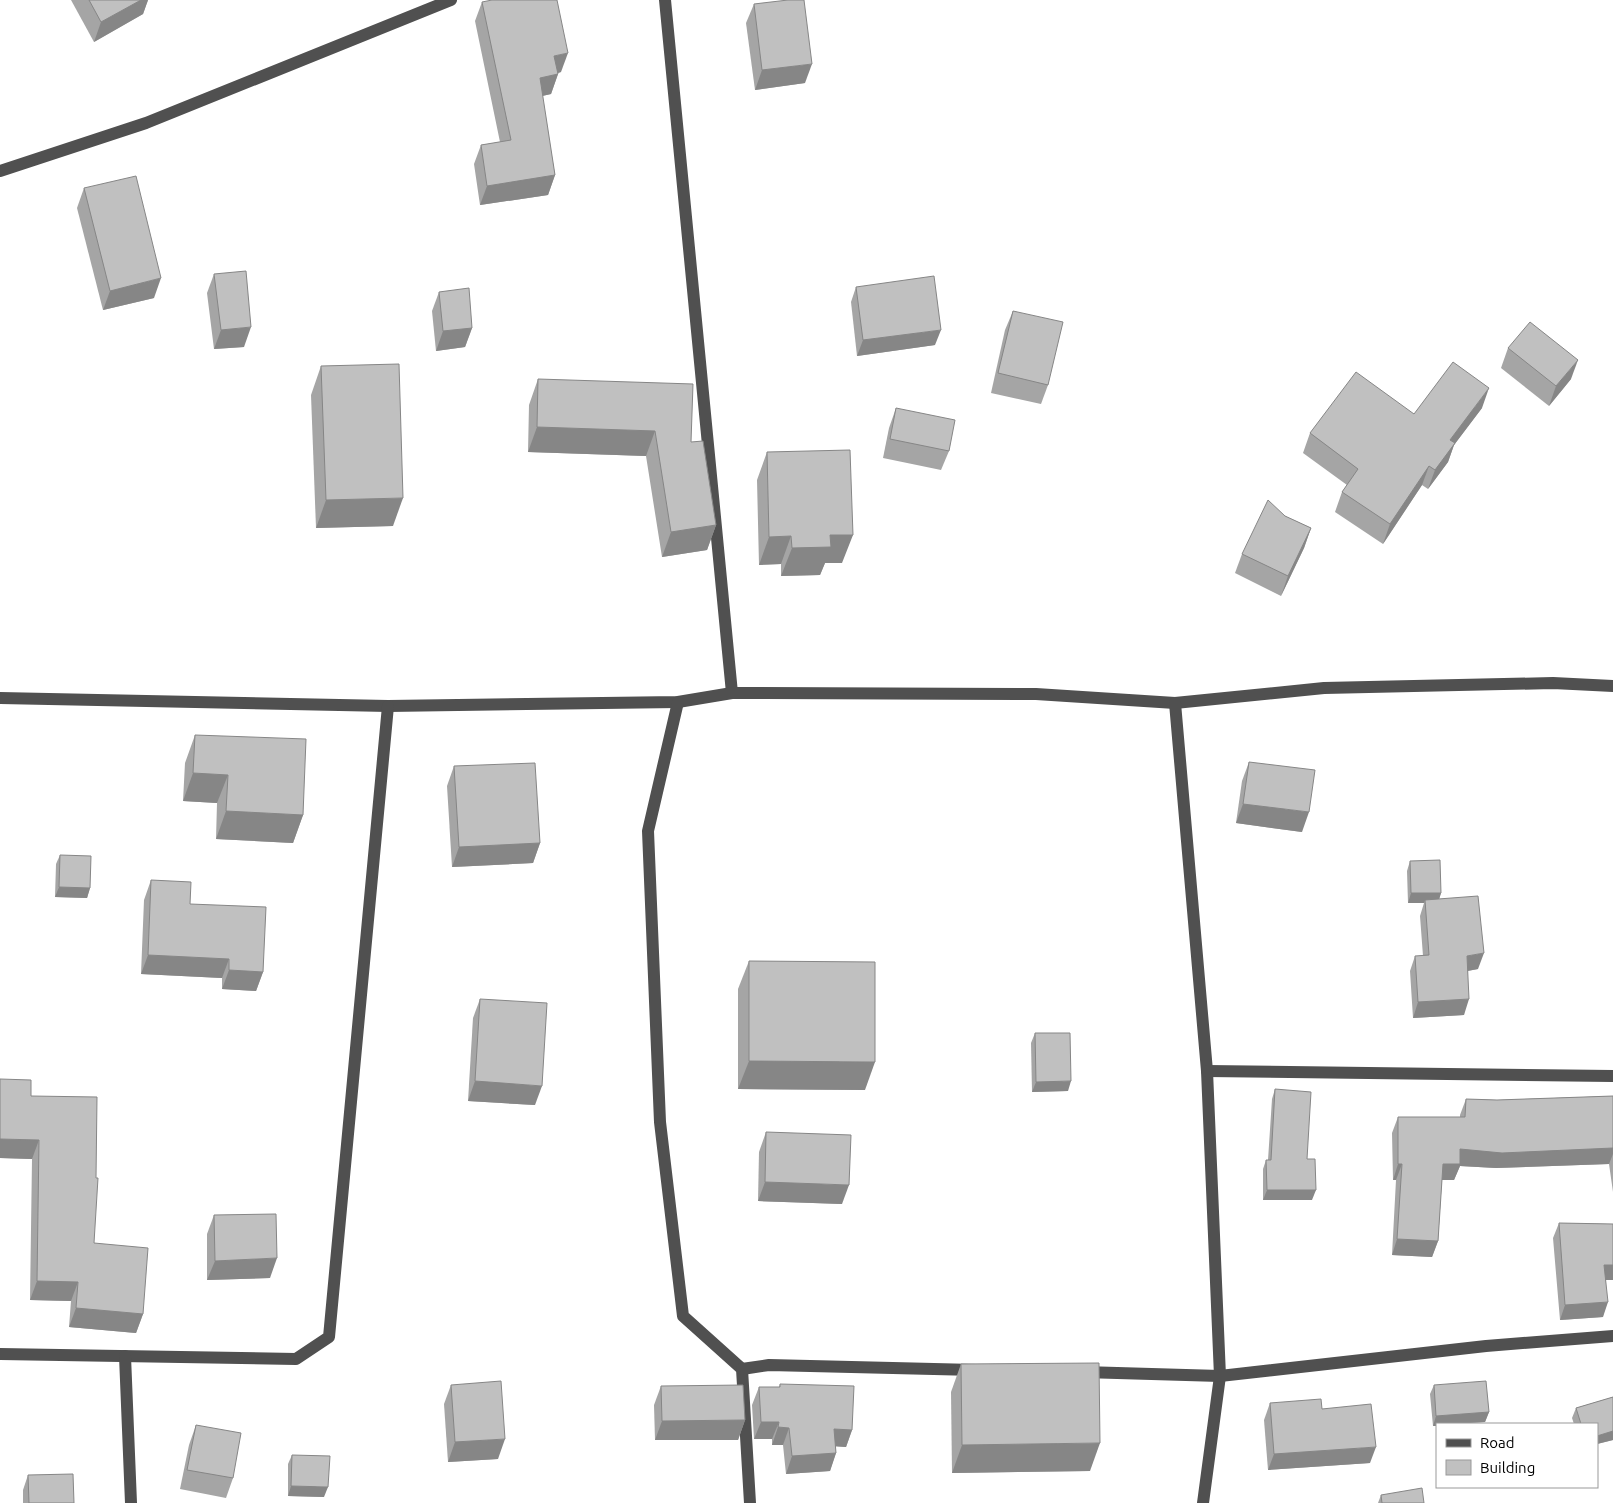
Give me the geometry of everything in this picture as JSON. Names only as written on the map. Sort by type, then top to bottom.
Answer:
[{"type":"street","points":[[0,171],[146,123],[451,0]]},
{"type":"street","points":[[665,0],[732,694]]},
{"type":"street","points":[[0,698],[388,706],[678,702],[732,694],[1036,694],[1175,703],[1324,688],[1553,683],[1613,686]]},
{"type":"street","points":[[678,702],[648,831],[660,1122],[683,1316],[742,1368],[750,1503]]},
{"type":"street","points":[[1175,703],[1207,1071],[1220,1376],[1203,1503]]},
{"type":"street","points":[[0,1354],[296,1358],[329,1337],[388,706]]},
{"type":"street","points":[[1207,1071],[1613,1076]]},
{"type":"street","points":[[1073,1372],[1220,1376],[1486,1346],[1613,1336]]},
{"type":"street","points":[[125,1356],[131,1503]]},
{"type":"street","points":[[742,1368],[769,1365],[985,1370]]},
{"type":"building","points":[[89,0],[141,0],[101,22]]},
{"type":"building","points":[[492,0],[557,0],[568,53],[554,56],[558,74],[540,78],[555,175],[487,186],[481,145],[511,140],[482,2]]},
{"type":"building","points":[[804,0],[812,64],[762,70],[754,4]]},
{"type":"building","points":[[136,176],[161,278],[110,291],[84,188]]},
{"type":"building","points":[[246,271],[251,327],[221,330],[214,274]]},
{"type":"building","points":[[934,276],[941,330],[863,340],[856,287]]},
{"type":"building","points":[[469,288],[472,328],[443,331],[439,292]]},
{"type":"building","points":[[1013,311],[1063,322],[1048,385],[998,373]]},
{"type":"building","points":[[1530,322],[1578,360],[1556,386],[1508,348]]},
{"type":"building","points":[[1453,362],[1489,388],[1450,440],[1455,443],[1435,470],[1429,466],[1390,524],[1342,492],[1358,469],[1310,433],[1356,372],[1414,414]]},
{"type":"building","points":[[399,364],[403,498],[326,500],[321,366]]},
{"type":"building","points":[[538,379],[693,384],[691,442],[703,441],[716,525],[671,532],[655,431],[537,427]]},
{"type":"building","points":[[896,408],[955,420],[949,451],[890,439]]},
{"type":"building","points":[[850,450],[853,535],[830,535],[831,547],[792,548],[791,536],[769,537],[767,452]]},
{"type":"building","points":[[1268,500],[1285,516],[1311,528],[1288,576],[1242,554]]},
{"type":"building","points":[[195,735],[306,739],[303,815],[226,811],[228,775],[193,773]]},
{"type":"building","points":[[1249,762],[1315,770],[1309,812],[1243,804]]},
{"type":"building","points":[[535,763],[540,843],[459,847],[454,766]]},
{"type":"building","points":[[60,855],[91,856],[90,888],[59,887]]},
{"type":"building","points":[[1440,860],[1441,893],[1411,893],[1410,861]]},
{"type":"building","points":[[151,880],[191,882],[190,904],[266,907],[263,972],[229,970],[229,959],[148,955]]},
{"type":"building","points":[[1478,896],[1484,953],[1467,956],[1469,999],[1418,1002],[1415,956],[1429,955],[1425,900]]},
{"type":"building","points":[[749,961],[875,962],[875,1062],[749,1061]]},
{"type":"building","points":[[480,999],[547,1003],[542,1086],[475,1081]]},
{"type":"building","points":[[1035,1033],[1070,1033],[1071,1081],[1036,1082]]},
{"type":"building","points":[[0,1079],[31,1080],[31,1096],[97,1097],[96,1178],[98,1178],[94,1243],[148,1248],[143,1314],[76,1308],[78,1282],[37,1281],[39,1140],[0,1139]]},
{"type":"building","points":[[1275,1089],[1311,1092],[1307,1159],[1315,1159],[1316,1190],[1267,1190],[1266,1160],[1271,1160]]},
{"type":"building","points":[[1613,1096],[1613,1148],[1502,1153],[1460,1149],[1460,1164],[1443,1164],[1438,1241],[1397,1239],[1402,1164],[1398,1164],[1398,1117],[1465,1117],[1466,1099],[1497,1100]]},
{"type":"building","points":[[766,1132],[851,1135],[849,1185],[765,1182]]},
{"type":"building","points":[[276,1214],[277,1258],[215,1261],[214,1215]]},
{"type":"building","points":[[1559,1223],[1613,1224],[1613,1265],[1604,1265],[1608,1302],[1565,1305]]},
{"type":"building","points":[[1099,1363],[1100,1443],[962,1445],[961,1364]]},
{"type":"building","points":[[501,1381],[505,1439],[455,1442],[451,1385]]},
{"type":"building","points":[[1486,1381],[1489,1412],[1436,1416],[1434,1385]]},
{"type":"building","points":[[780,1384],[854,1386],[852,1430],[834,1429],[836,1453],[792,1456],[789,1428],[778,1427],[779,1422],[761,1422],[759,1387],[780,1387]]},
{"type":"building","points":[[743,1385],[745,1420],[662,1421],[661,1386]]},
{"type":"building","points":[[1613,1397],[1613,1431],[1598,1436],[1598,1423],[1581,1423],[1576,1408]]},
{"type":"building","points":[[1321,1399],[1322,1409],[1371,1404],[1376,1447],[1274,1454],[1270,1403]]},
{"type":"building","points":[[196,1425],[241,1433],[233,1478],[187,1470]]},
{"type":"building","points":[[292,1455],[330,1456],[328,1487],[291,1486]]},
{"type":"building","points":[[73,1474],[74,1503],[29,1503],[28,1475]]},
{"type":"building","points":[[1422,1488],[1424,1503],[1382,1503],[1381,1495]]}]
